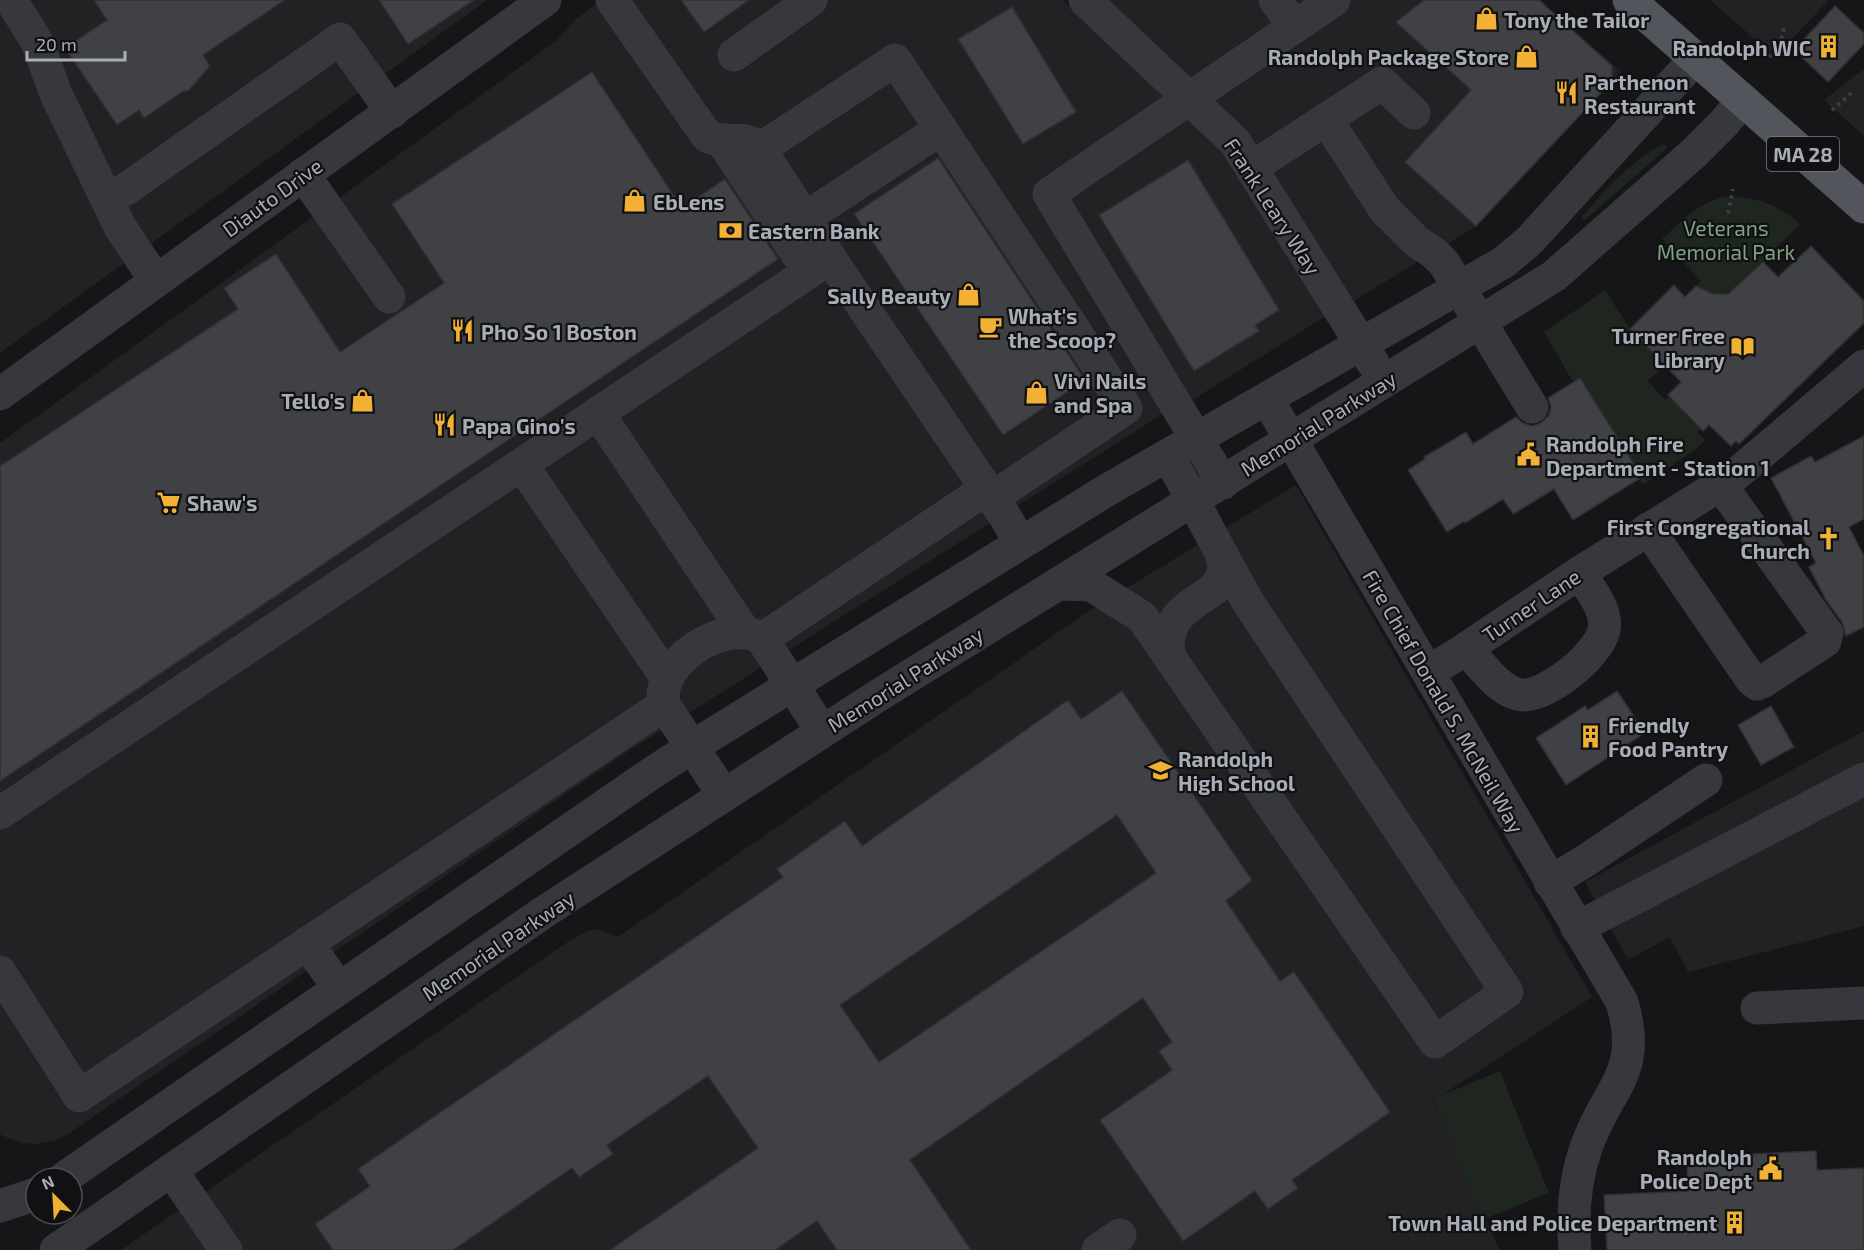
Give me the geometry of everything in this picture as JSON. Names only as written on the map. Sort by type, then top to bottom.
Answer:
[{"type":"main road","name":"MA 28","points":[[1629,0],[1864,207]]},
{"type":"street","points":[[11,0],[37,42],[56,94],[106,199],[128,239],[156,281]]},
{"type":"street","points":[[612,0],[703,131],[712,139],[746,141],[760,149],[805,218],[820,265]]},
{"type":"street","points":[[734,55],[811,0]]},
{"type":"street","name":"Frank Leary Way","points":[[1085,0],[1234,142],[1385,382]]},
{"type":"street","points":[[1275,0],[1295,27]]},
{"type":"street","points":[[1223,483],[1049,194],[1334,0]]},
{"type":"street","name":"Diauto Drive","points":[[0,394],[392,112],[532,4]]},
{"type":"street","points":[[106,199],[138,181],[340,39],[392,112]]},
{"type":"street","name":"Memorial Parkway","points":[[81,1166],[692,747],[1020,543],[1504,262],[1522,249],[1696,58]]},
{"type":"street","points":[[0,972],[79,1096],[307,943],[665,691],[689,652],[704,642],[734,633],[754,636],[1126,408],[895,60],[760,149]]},
{"type":"street","points":[[1251,168],[1382,83],[1414,113]]},
{"type":"street","name":"Memorial Parkway","points":[[56,1250],[544,912],[822,731],[1546,281],[1572,262],[1694,153],[1743,100]]},
{"type":"street","points":[[1326,119],[1385,210],[1417,242],[1439,257],[1532,407]]},
{"type":"street","points":[[805,218],[941,129]]},
{"type":"street","points":[[722,141],[820,265],[989,494],[1020,543]]},
{"type":"street","points":[[303,174],[389,297]]},
{"type":"street","points":[[0,813],[820,265]]},
{"type":"street","name":"Turner Lane","points":[[1428,672],[1748,465],[1864,366]]},
{"type":"street","name":"Fire Chief Donald S. McNeil Way","points":[[1267,399],[1622,1002],[1629,1028],[1628,1060],[1621,1079],[1590,1136],[1579,1171],[1574,1219],[1575,1250]]},
{"type":"street","points":[[598,413],[754,636],[792,685],[822,731]]},
{"type":"street","points":[[1058,584],[1091,585],[1140,615],[1435,1042],[1507,992],[1250,605],[1168,456]]},
{"type":"street","points":[[522,465],[665,691],[692,747],[724,795]]},
{"type":"street","points":[[1648,530],[1751,678],[1757,684],[1764,681],[1825,641],[1827,633],[1720,484]]},
{"type":"street","points":[[1169,655],[1167,639],[1171,625],[1180,614],[1220,582],[1224,570],[1222,557]]},
{"type":"street","points":[[1466,649],[1504,689],[1520,695],[1542,690],[1561,679],[1597,647],[1605,629],[1596,599],[1579,573]]},
{"type":"street","points":[[1577,928],[1864,778]]},
{"type":"street","points":[[1550,882],[1706,780]]},
{"type":"street","points":[[307,943],[339,988]]},
{"type":"street","points":[[1757,1008],[1864,1003]]},
{"type":"street","points":[[171,1170],[226,1250]]},
{"type":"street","points":[[0,1206],[24,1198]]},
{"type":"path","points":[[1768,57],[1780,44],[1785,25]]},
{"type":"path","points":[[1832,110],[1854,91]]},
{"type":"path","points":[[1728,213],[1733,189]]},
{"type":"shaded area","points":[[0,0],[487,0],[0,353]]},
{"type":"shaded area","points":[[602,0],[1063,0],[1222,150],[1326,316],[1194,399],[1166,412],[621,756],[68,1134],[57,1140],[36,1144],[23,1143],[3,1136],[0,1134],[0,443],[556,41],[576,19]]},
{"type":"shaded area","points":[[1107,0],[1540,0],[1621,72],[1475,227],[1352,302]]},
{"type":"shaded area","points":[[1710,0],[1829,0],[1775,57]]},
{"type":"shaded area","points":[[1864,69],[1864,136],[1824,100]]},
{"type":"shaded area","name":"Randolph High School","points":[[1296,485],[1592,997],[1433,1101],[1499,1250],[121,1250],[572,939],[590,930],[598,929],[618,937],[1089,611]]},
{"type":"shaded area","points":[[1864,731],[1864,926],[1688,972],[1670,937],[1628,960],[1585,882]]},
{"type":"green space","points":[[1664,144],[1667,146],[1666,149],[1585,220],[1582,219],[1591,206],[1620,176],[1640,158]]},
{"type":"green space","name":"Veterans Memorial Park","points":[[1727,197],[1748,198],[1766,203],[1784,212],[1800,224],[1736,288],[1726,293],[1716,294],[1697,285],[1701,281],[1662,239],[1700,207],[1708,202]]},
{"type":"green space","points":[[1605,290],[1630,329],[1664,365],[1648,381],[1665,400],[1670,397],[1700,428],[1697,432],[1705,440],[1696,449],[1643,485],[1627,453],[1635,447],[1630,439],[1621,444],[1580,378],[1573,382],[1544,332]]},
{"type":"green space","points":[[1500,1071],[1549,1193],[1482,1220],[1433,1099]]},
{"type":"building","points":[[94,0],[285,0],[203,55],[210,66],[189,90],[182,92],[144,118],[139,110],[117,125],[65,48],[107,20]]},
{"type":"building","points":[[379,0],[474,0],[408,44]]},
{"type":"building","points":[[681,0],[749,0],[704,32]]},
{"type":"building","points":[[1424,0],[1539,0],[1612,66],[1612,81],[1476,226],[1405,162],[1471,90],[1396,22]]},
{"type":"building","name":"Randolph WIC","points":[[1835,6],[1864,33],[1864,44],[1828,82],[1794,50]]},
{"type":"building","points":[[1012,7],[1076,112],[1023,144],[958,39]]},
{"type":"building","points":[[592,72],[682,208],[725,179],[778,259],[0,781],[0,466],[238,309],[224,288],[276,254],[340,352],[444,283],[392,204]]},
{"type":"building","points":[[938,158],[1085,380],[1003,435],[854,214]]},
{"type":"building","points":[[1188,160],[1279,310],[1255,325],[1259,331],[1194,371],[1099,215]]},
{"type":"building","name":"Turner Free Library","points":[[1811,246],[1864,301],[1864,323],[1739,444],[1736,441],[1731,446],[1709,425],[1703,431],[1668,395],[1681,382],[1630,329],[1674,285],[1685,297],[1696,286],[1713,294],[1728,294],[1763,262],[1778,277]]},
{"type":"building","name":"Randolph Fire Department - Station 1","points":[[1580,378],[1642,477],[1573,520],[1554,489],[1513,514],[1503,499],[1447,532],[1408,470],[1425,459],[1424,457],[1466,432],[1473,444],[1516,417],[1532,426],[1541,423],[1549,415],[1551,406],[1548,398]]},
{"type":"building","name":"First Congregational Church","points":[[1864,436],[1864,519],[1849,527],[1864,556],[1864,627],[1846,636],[1842,622],[1826,600],[1809,567],[1816,563],[1771,478],[1811,456],[1815,462]]},
{"type":"building","name":"Randolph High School","points":[[1122,691],[1252,880],[1226,901],[1280,981],[1294,972],[1390,1112],[1292,1180],[1298,1188],[1268,1209],[1255,1191],[1183,1241],[1100,1120],[1172,1070],[1159,1051],[1172,1042],[1143,998],[910,1160],[971,1250],[837,1250],[817,1221],[775,1250],[610,1250],[758,1148],[708,1076],[607,1145],[613,1154],[579,1177],[572,1168],[453,1250],[333,1250],[315,1224],[370,1186],[358,1169],[783,877],[777,869],[845,821],[862,846],[1068,700],[1081,719]],"holes":[[[1117,815],[1156,873],[879,1062],[840,1005]]]},
{"type":"building","name":"Friendly Food Pantry","points":[[1617,691],[1645,733],[1566,785],[1536,738],[1585,706],[1588,710]]},
{"type":"building","points":[[1771,706],[1794,747],[1761,765],[1738,725]]},
{"type":"building","name":"Town Hall and Police Department","points":[[1816,1151],[1817,1170],[1864,1168],[1864,1250],[1607,1250],[1604,1195],[1688,1191],[1687,1157]]},
{"type":"place","name":"Tony the Tailor","points":[[1486,19]]},
{"type":"place","name":"Randolph WIC","points":[[1829,47]]},
{"type":"place","name":"Randolph Package Store","points":[[1527,56]]},
{"type":"place","name":"Parthenon Restaurant","points":[[1566,93]]},
{"type":"place","name":"EbLens","points":[[635,201]]},
{"type":"place","name":"Eastern Bank","points":[[730,230]]},
{"type":"place","name":"Sally Beauty","points":[[969,295]]},
{"type":"place","name":"What's the Scoop?","points":[[990,327]]},
{"type":"place","name":"Pho So 1 Boston","points":[[463,331]]},
{"type":"place","name":"Turner Free Library","points":[[1743,347]]},
{"type":"place","name":"Vivi Nails and Spa","points":[[1036,392]]},
{"type":"place","name":"Tello's","points":[[363,400]]},
{"type":"place","name":"Papa Gino's","points":[[444,425]]},
{"type":"place","name":"Randolph Fire Department - Station 1","points":[[1528,455]]},
{"type":"place","name":"Shaw's","points":[[169,502]]},
{"type":"place","name":"First Congregational Church","points":[[1828,538]]},
{"type":"place","name":"Friendly Food Pantry","points":[[1590,736]]},
{"type":"place","name":"Randolph High School","points":[[1160,770]]},
{"type":"place","name":"Randolph Police Dept","points":[[1770,1168]]},
{"type":"place","name":"Town Hall and Police Department","points":[[1735,1222]]}]
